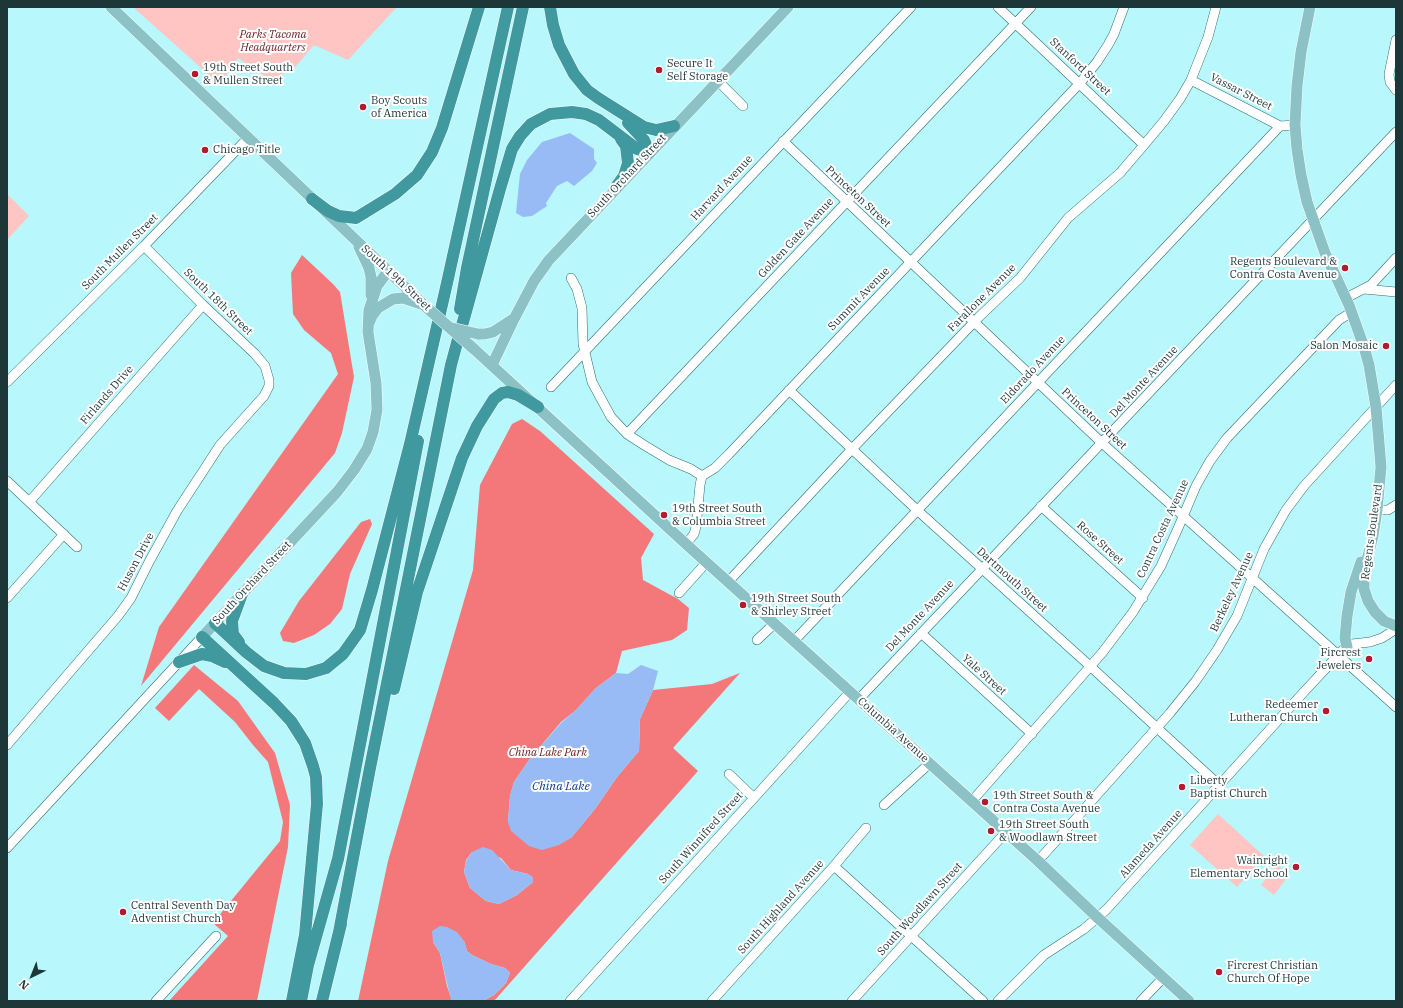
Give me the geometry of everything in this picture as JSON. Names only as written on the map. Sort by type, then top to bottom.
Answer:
[{"type":"highway","points":[[312,199],[334,214],[344,218],[356,218],[395,194],[417,175],[432,152],[442,128],[479,7]]},
{"type":"highway","points":[[215,623],[246,652],[264,666],[284,673],[306,674],[326,668],[343,654],[360,630],[372,590],[408,451],[508,7]]},
{"type":"highway","points":[[452,365],[467,268],[523,7]]},
{"type":"highway","points":[[550,7],[553,25],[559,45],[569,66],[587,90],[644,127],[656,130],[674,126]]},
{"type":"highway","points":[[556,7],[563,39],[574,64],[590,85],[644,140],[649,152]]},
{"type":"highway","points":[[339,932],[370,768],[452,365],[512,149],[520,136],[531,124],[546,116],[565,112],[579,113],[592,117],[605,124],[637,149],[649,152]]},
{"type":"highway","points":[[615,132],[626,146],[629,159],[626,171],[616,187]]},
{"type":"highway","points":[[301,1001],[308,965],[338,859],[447,282]]},
{"type":"highway","points":[[322,1001],[339,932],[364,813],[417,592],[462,458],[477,426],[498,395],[502,392],[518,395],[538,407]]},
{"type":"highway","points":[[242,594],[232,621],[234,634],[246,652]]},
{"type":"highway","points":[[202,637],[274,703],[291,721],[305,743],[316,777],[317,804],[305,935],[292,1001]]},
{"type":"highway","points":[[179,662],[202,654],[212,656],[234,666]]},
{"type":"main road","name":"South 19th Street","points":[[110,7],[421,303],[452,328],[686,544]]},
{"type":"main road","name":"South Orchard Street","points":[[492,365],[534,280],[549,260],[649,152],[788,7]]},
{"type":"main road","name":"Regents Boulevard","points":[[1310,7],[1296,86],[1295,125],[1301,175],[1307,202],[1325,253],[1352,312],[1369,365],[1376,407],[1380,468],[1377,510],[1373,536],[1364,572],[1364,589],[1368,601],[1375,612],[1384,621],[1396,626]]},
{"type":"main road","points":[[640,162],[650,162],[726,81],[726,73]]},
{"type":"main road","points":[[356,241],[369,268],[371,277],[371,301]]},
{"type":"main road","name":"South Orchard Street","points":[[202,637],[337,492],[354,470],[367,449],[373,432],[377,410],[376,383],[368,326],[369,310],[371,301],[380,281],[388,271]]},
{"type":"main road","points":[[368,326],[372,316],[378,308],[386,302],[393,299],[403,298],[421,303]]},
{"type":"main road","points":[[452,328],[478,334],[485,334],[493,332],[514,318]]},
{"type":"main road","points":[[1347,647],[1345,631],[1351,592],[1358,569],[1373,536]]},
{"type":"main road","name":"Columbia Avenue","points":[[686,544],[972,801],[1098,918]]},
{"type":"main road","points":[[1098,918],[1189,1001]]},
{"type":"street","name":"Harvard Avenue","points":[[551,386],[911,7]]},
{"type":"street","name":"Stanford Street","points":[[998,7],[1144,145]]},
{"type":"street","name":"Golden Gate Avenue","points":[[627,434],[1031,7]]},
{"type":"street","name":"Summit Avenue","points":[[702,476],[715,468],[729,454],[1080,83],[1097,62],[1108,45],[1114,34],[1124,7]]},
{"type":"street","name":"Farallone Avenue","points":[[728,582],[852,449],[974,323],[1020,278],[1068,218],[1120,173],[1144,145],[1180,99],[1191,80],[1208,37],[1216,7]]},
{"type":"street","points":[[1396,40],[1389,74],[1390,82],[1396,90]]},
{"type":"street","name":"Vassar Street","points":[[1191,80],[1280,126]]},
{"type":"street","points":[[722,85],[743,106]]},
{"type":"street","points":[[1280,126],[1295,125]]},
{"type":"street","name":"Eldorado Avenue","points":[[794,642],[1280,126]]},
{"type":"street","name":"Del Monte Avenue","points":[[859,700],[1396,132]]},
{"type":"street","name":"South Mullen Street","points":[[7,382],[144,246],[248,138]]},
{"type":"street","name":"Princeton Street","points":[[783,141],[910,263],[1102,443],[1338,656],[1396,706]]},
{"type":"street","name":"South 18th Street","points":[[144,246],[255,354],[265,366],[269,380]]},
{"type":"street","points":[[1346,298],[1371,285],[1396,258]]},
{"type":"street","points":[[571,278],[577,289],[582,308],[584,344],[592,382],[611,417],[627,434],[654,452],[691,469],[702,476],[696,527],[694,534],[686,544]]},
{"type":"street","points":[[1364,289],[1396,292]]},
{"type":"street","name":"Firlands Drive","points":[[30,502],[203,305]]},
{"type":"street","name":"Contra Costa Avenue","points":[[972,801],[1032,734],[1124,626],[1143,598],[1161,566],[1203,473],[1227,438],[1339,320],[1352,312]]},
{"type":"street","name":"Huson Drive","points":[[7,745],[102,635],[131,598],[177,510],[220,445],[264,396],[269,386],[269,380]]},
{"type":"street","name":"Berkeley Avenue","points":[[1038,861],[1183,698],[1217,650],[1236,616],[1271,536],[1295,498],[1396,385]]},
{"type":"street","name":"Dartmouth Street","points":[[789,390],[917,510],[1220,786]]},
{"type":"street","points":[[7,481],[77,547]]},
{"type":"street","points":[[1377,510],[1388,510],[1396,505]]},
{"type":"street","name":"Rose Street","points":[[1042,506],[1143,598]]},
{"type":"street","points":[[7,598],[64,534]]},
{"type":"street","points":[[679,593],[706,563]]},
{"type":"street","points":[[757,640],[774,624]]},
{"type":"street","points":[[1347,647],[1356,643],[1370,642],[1382,638],[1396,629]]},
{"type":"street","name":"Yale Street","points":[[921,633],[1032,734]]},
{"type":"street","name":"South Orchard Street","points":[[7,848],[202,637]]},
{"type":"street","name":"Alameda Avenue","points":[[998,1001],[1044,955],[1098,918],[1220,786],[1296,700],[1347,647]]},
{"type":"street","name":"South Winnifred Street","points":[[570,1001],[850,692]]},
{"type":"street","points":[[884,805],[930,763]]},
{"type":"street","points":[[729,774],[754,798]]},
{"type":"street","name":"South Highland Avenue","points":[[712,1001],[834,866],[866,828]]},
{"type":"street","name":"South Woodlawn Street","points":[[852,1001],[1006,832]]},
{"type":"street","points":[[834,866],[912,935],[983,1001]]},
{"type":"street","points":[[156,1001],[216,936]]},
{"type":"street","points":[[1141,1001],[1163,978]]},
{"type":"green space","name":"Parks Tacoma Headquarters","points":[[133,7],[397,7],[348,60],[314,45],[296,66],[272,81],[238,58],[219,84]]},
{"type":"green space","points":[[7,194],[29,216],[7,240]]},
{"type":"green space","points":[[1218,814],[1264,856],[1237,887],[1190,845]]},
{"type":"green space","points":[[1277,865],[1289,875],[1274,895],[1261,885]]},
{"type":"shaded area","points":[[302,255],[340,292],[354,377],[342,433],[335,453],[141,686],[159,627],[338,374],[331,353],[304,330],[293,314],[291,273]]},
{"type":"shaded area","name":"China Lake Park","points":[[522,419],[540,431],[654,534],[641,558],[643,580],[678,599],[689,608],[687,630],[672,640],[622,651],[616,673],[596,688],[575,711],[561,722],[529,760],[514,782],[510,796],[508,822],[571,838],[595,809],[617,777],[639,751],[640,719],[653,690],[712,684],[740,673],[673,748],[698,771],[494,1001],[483,1001],[494,995],[506,983],[510,973],[505,968],[491,964],[472,955],[467,951],[464,941],[433,942],[440,953],[447,986],[452,1001],[358,1001],[388,861],[473,570],[480,485],[512,424]],"holes":[[[472,852],[501,858],[511,870],[528,874],[533,882],[517,895],[499,904],[486,901],[470,888],[464,872],[466,860]]]},
{"type":"shaded area","points":[[370,519],[372,524],[350,574],[342,609],[330,624],[314,635],[294,643],[283,641],[280,633],[299,601],[361,522]]},
{"type":"shaded area","points":[[194,665],[238,701],[275,753],[290,805],[288,847],[257,1001],[169,1001],[228,936],[213,923],[280,841],[283,822],[268,762],[235,722],[199,689],[169,721],[155,708]]},
{"type":"water","points":[[570,133],[594,149],[594,159],[597,163],[592,171],[574,186],[567,181],[557,186],[546,203],[547,206],[532,216],[523,217],[516,213],[520,174],[527,160],[542,142]]},
{"type":"water","name":"China Lake","points":[[641,665],[658,671],[653,690],[640,719],[639,751],[617,777],[595,809],[571,838],[559,845],[542,850],[529,846],[511,831],[508,822],[510,796],[514,782],[529,760],[561,723],[575,711],[596,688],[616,673],[628,674]]},
{"type":"water","points":[[483,847],[492,850],[511,870],[528,874],[533,877],[533,882],[517,895],[499,904],[486,901],[470,888],[464,872],[466,861],[472,852]]},
{"type":"water","points":[[440,926],[447,927],[457,932],[464,941],[467,951],[472,955],[491,964],[505,968],[510,973],[506,983],[494,995],[483,1001],[451,1000],[440,953],[433,942],[432,931]]},
{"type":"place","name":"Secure It Self Storage","points":[[659,70]]},
{"type":"place","name":"19th Street South & Mullen Street","points":[[195,74]]},
{"type":"place","name":"Boy Scouts of America","points":[[363,107]]},
{"type":"place","name":"Chicago Title","points":[[205,150]]},
{"type":"place","name":"Regents Boulevard & Contra Costa Avenue","points":[[1345,268]]},
{"type":"place","name":"Salon Mosaic","points":[[1386,346]]},
{"type":"place","name":"19th Street South & Columbia Street","points":[[664,515]]},
{"type":"place","name":"19th Street South & Shirley Street","points":[[743,605]]},
{"type":"place","name":"Fircrest Jewelers","points":[[1369,659]]},
{"type":"place","name":"Redeemer Lutheran Church","points":[[1326,711]]},
{"type":"place","name":"Liberty Baptist Church","points":[[1182,787]]},
{"type":"place","name":"19th Street South & Contra Costa Avenue","points":[[985,802]]},
{"type":"place","name":"19th Street South & Woodlawn Street","points":[[991,831]]},
{"type":"place","name":"Wainright Elementary School","points":[[1296,867]]},
{"type":"place","name":"Central Seventh Day Adventist Church","points":[[123,912]]},
{"type":"place","name":"Fircrest Christian Church Of Hope","points":[[1219,972]]}]
